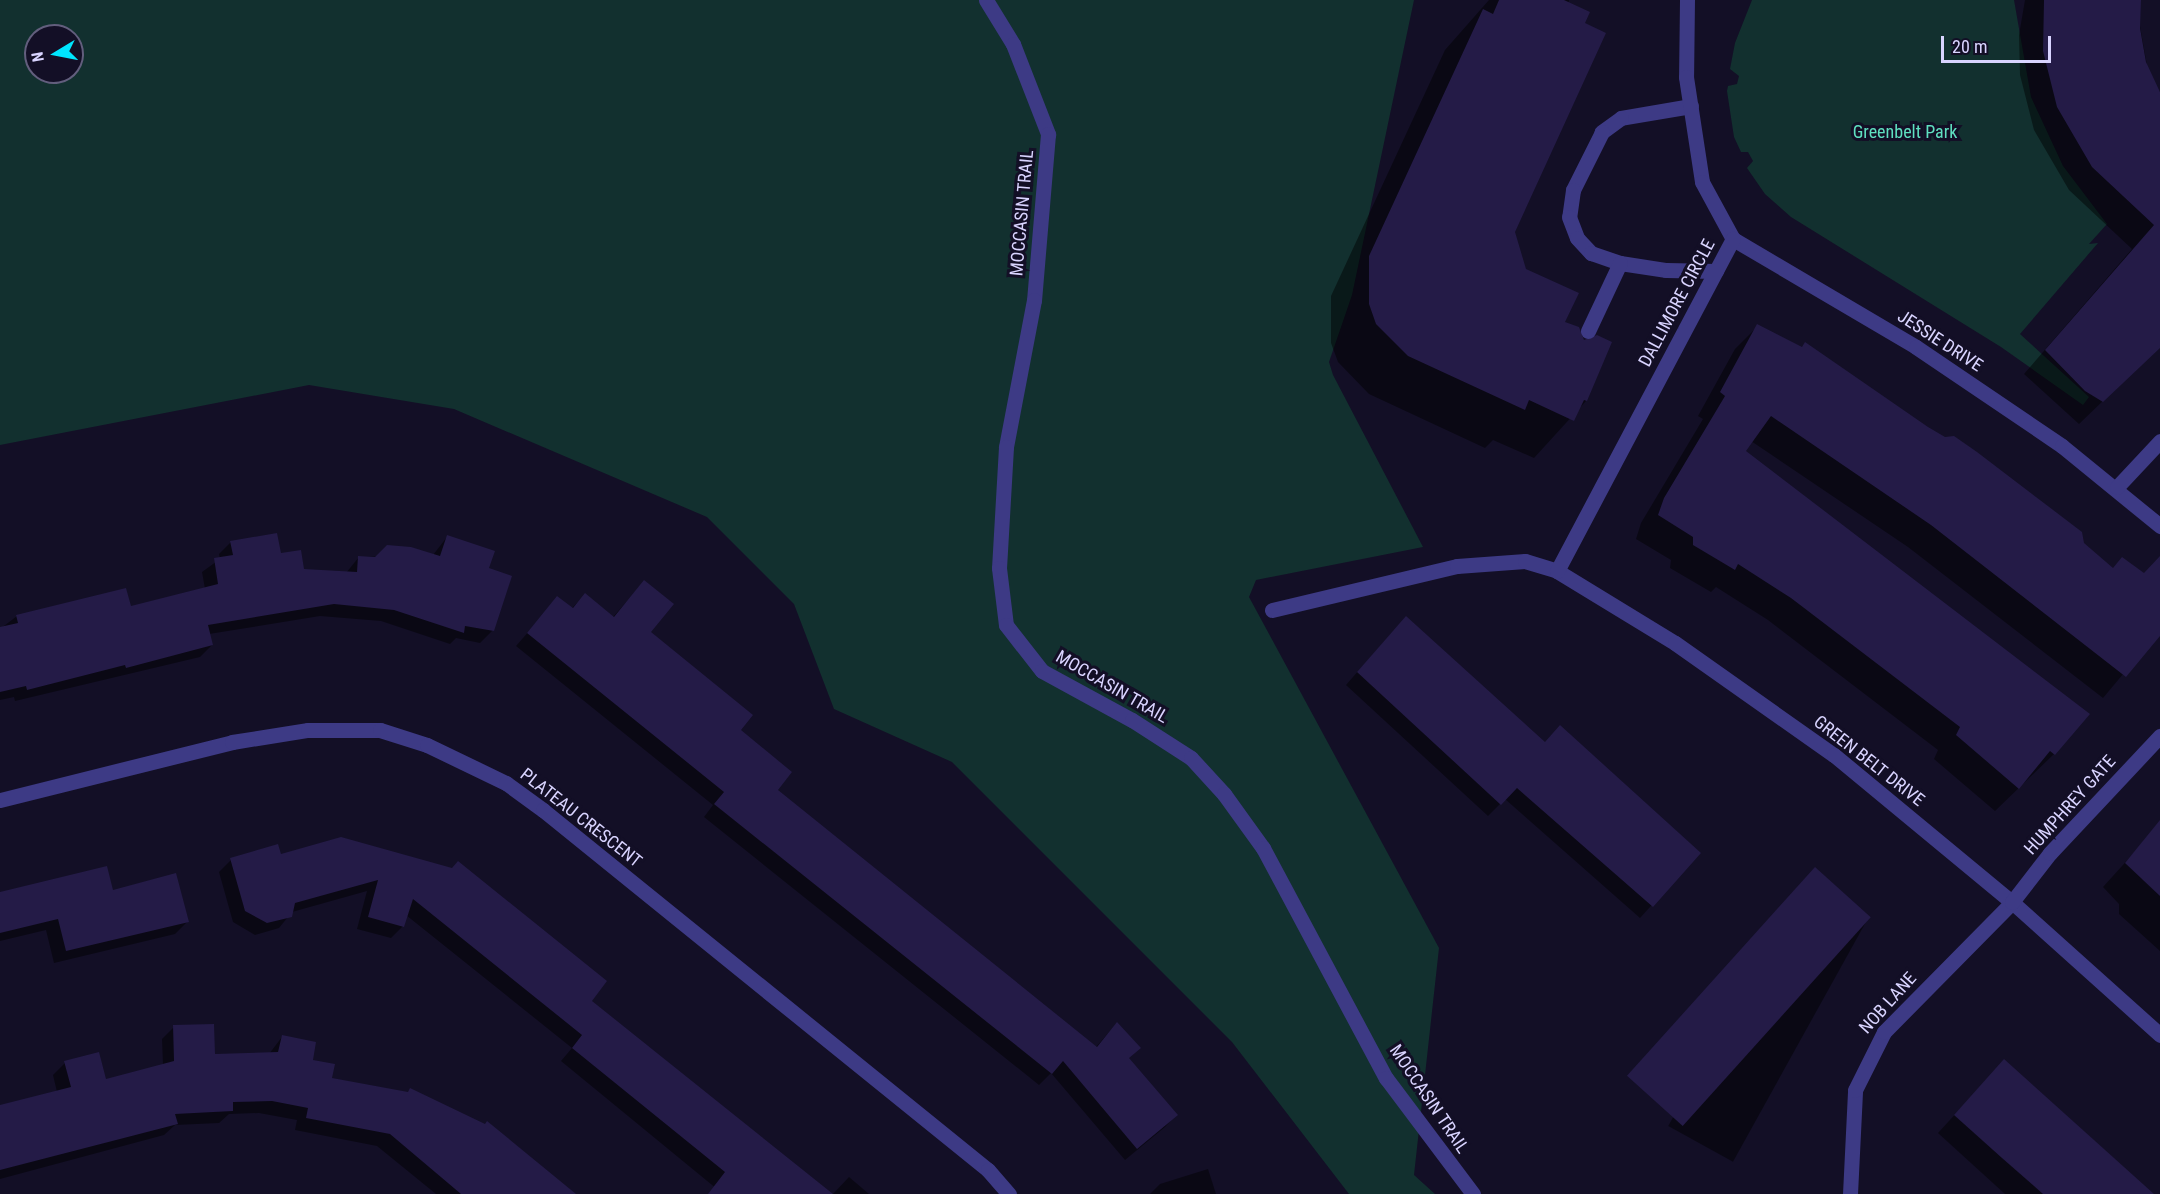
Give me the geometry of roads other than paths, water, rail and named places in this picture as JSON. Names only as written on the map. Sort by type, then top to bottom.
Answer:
[{"type":"street","name":"MOCCASIN TRAIL","points":[[986,0],[1013,44],[1048,134],[1034,300],[1006,447],[999,568],[1006,625],[1042,670],[1132,720],[1191,758],[1224,794],[1263,848],[1386,1078],[1473,1194]]},
{"type":"street","name":"DALLIMORE CIRCLE","points":[[1557,571],[1733,238],[1702,182],[1686,76],[1684,1]]},
{"type":"street","points":[[1690,106],[1621,118],[1602,132],[1573,190],[1569,217],[1577,238],[1591,253],[1620,263],[1716,271]]},
{"type":"street","name":"JESSIE DRIVE","points":[[1733,238],[1916,347],[2117,487],[2160,526]]},
{"type":"street","points":[[1588,331],[1620,263]]},
{"type":"street","points":[[2117,487],[2160,441]]},
{"type":"street","name":"GREEN BELT DRIVE","points":[[1272,610],[1457,566],[1525,561],[1557,571],[1675,644],[1834,755],[2012,902],[2160,1035]]},
{"type":"street","name":"PLATEAU CRESCENT","points":[[0,800],[232,742],[308,730],[380,730],[427,745],[506,783],[543,810],[988,1170],[1009,1194]]},
{"type":"street","name":"HUMPHREY GATE","points":[[2012,902],[2050,853],[2160,736]]},
{"type":"street","name":"NOB LANE","points":[[1850,1194],[1855,1090],[1871,1052],[1884,1032],[2012,902]]},
{"type":"park label","name":"Greenbelt Park","points":[[1905,132]]}]
